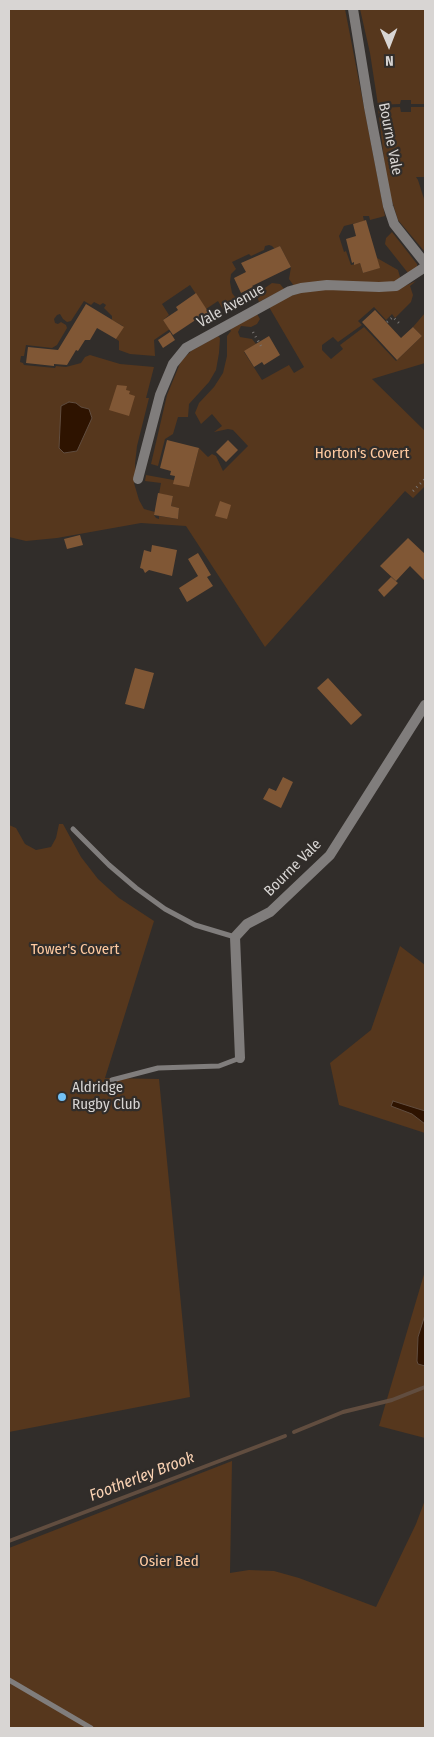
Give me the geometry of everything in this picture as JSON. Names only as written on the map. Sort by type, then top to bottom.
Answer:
[{"type":"street","name":"Bourne Vale","points":[[353,9],[388,206],[394,224],[425,263]]},
{"type":"street","name":"Vale Avenue","points":[[138,479],[160,395],[173,364],[186,348],[284,294],[301,288],[338,285],[396,286],[425,267]]},
{"type":"street","name":"Bourne Vale","points":[[235,937],[247,924],[270,912],[330,855],[425,705]]},
{"type":"street","points":[[235,937],[240,1058]]},
{"type":"lane","points":[[73,829],[109,865],[136,888],[166,908],[195,925],[235,937]]},
{"type":"lane","points":[[112,1080],[158,1068],[219,1066],[240,1058]]},
{"type":"lane","points":[[9,1680],[90,1728]]},
{"type":"path","points":[[387,322],[393,317],[401,325]]},
{"type":"path","points":[[253,332],[261,346]]},
{"type":"path","points":[[413,491],[425,479]]},
{"type":"green space","name":"Horton's Covert","points":[[9,9],[345,9],[385,216],[370,220],[369,216],[363,216],[364,221],[344,226],[339,236],[351,265],[360,263],[363,273],[379,268],[377,258],[398,270],[400,277],[404,278],[398,283],[294,286],[289,279],[291,267],[280,246],[275,249],[269,245],[265,246],[264,250],[251,256],[249,254],[232,262],[236,269],[231,274],[230,282],[232,293],[235,297],[237,296],[237,307],[225,313],[218,301],[206,309],[190,285],[162,304],[169,315],[163,320],[170,329],[154,340],[155,356],[130,354],[119,350],[119,341],[116,339],[123,326],[112,320],[112,316],[104,308],[106,305],[103,303],[100,305],[94,302],[91,305],[84,301],[71,321],[67,322],[60,314],[54,319],[55,323],[61,322],[67,328],[57,345],[52,348],[26,345],[24,356],[21,356],[20,362],[24,365],[55,368],[56,366],[66,367],[81,363],[85,357],[90,355],[120,364],[154,367],[146,398],[149,398],[137,446],[136,478],[134,483],[144,509],[155,512],[154,515],[159,519],[159,516],[178,519],[179,508],[171,506],[173,496],[159,494],[161,483],[145,481],[146,475],[190,483],[199,448],[208,457],[212,454],[216,456],[223,471],[248,446],[233,430],[228,429],[214,432],[222,426],[212,414],[201,424],[195,413],[199,403],[214,387],[223,373],[227,356],[227,336],[231,331],[230,329],[257,314],[260,319],[257,324],[251,327],[241,326],[238,332],[240,337],[252,339],[256,344],[244,352],[262,380],[289,365],[294,373],[304,367],[269,307],[286,297],[311,290],[398,289],[416,281],[410,286],[413,295],[411,302],[395,318],[392,314],[386,320],[374,307],[358,321],[362,325],[338,342],[333,337],[322,345],[322,350],[331,359],[343,349],[340,345],[364,327],[396,361],[422,336],[413,327],[425,313],[425,363],[372,379],[425,431],[425,486],[413,498],[405,491],[265,647],[186,526],[141,523],[57,538],[26,541],[9,537]],"holes":[[[69,402],[76,403],[81,407],[89,409],[78,449],[75,452],[66,451],[62,405]]]},
{"type":"green space","points":[[360,9],[425,9],[425,104],[411,104],[411,100],[401,100],[400,104],[378,105],[370,53]]},
{"type":"green space","points":[[400,107],[401,112],[411,112],[411,107],[425,107],[425,177],[416,177],[425,202],[425,252],[398,220],[387,185],[378,108]]},
{"type":"green space","points":[[392,232],[417,264],[417,268],[408,273],[385,244],[386,238]]},
{"type":"green space","points":[[272,283],[280,284],[284,289],[259,302],[257,296],[259,292]]},
{"type":"green space","points":[[218,336],[220,338],[216,370],[209,382],[189,404],[188,417],[178,417],[173,434],[165,439],[158,466],[151,464],[167,395],[181,361],[191,351]]},
{"type":"green space","name":"Tower's Covert","points":[[59,824],[63,824],[81,857],[98,879],[119,898],[154,921],[105,1078],[159,1079],[190,1397],[9,1432],[9,825],[16,828],[25,844],[36,850],[51,847],[56,838]]},
{"type":"green space","points":[[400,946],[425,965],[425,1133],[339,1105],[330,1063],[371,1030]]},
{"type":"green space","points":[[425,1271],[425,1438],[379,1426]]},
{"type":"green space","name":"Osier Bed","points":[[232,1461],[230,1573],[249,1570],[274,1571],[299,1578],[376,1607],[416,1524],[425,1500],[425,1728],[9,1728],[9,1548]]},
{"type":"shaded area","points":[[69,402],[89,409],[92,418],[77,451],[64,453],[59,448],[61,406]]},
{"type":"shaded area","points":[[393,1101],[425,1111],[425,1124],[412,1114],[391,1106]]},
{"type":"shaded area","points":[[425,1315],[425,1366],[418,1364],[417,1361],[418,1337]]},
{"type":"building","points":[[366,220],[380,268],[363,273],[360,263],[354,265],[354,262],[352,263],[346,239],[356,236],[353,224]]},
{"type":"building","points":[[280,246],[291,267],[241,293],[234,278],[246,272],[241,263]]},
{"type":"building","points":[[196,293],[209,313],[173,335],[163,320],[178,310],[176,307]]},
{"type":"building","points":[[86,304],[124,327],[116,339],[97,328],[90,340],[85,340],[78,351],[76,350],[67,365],[54,364],[54,366],[26,363],[28,347],[58,350]]},
{"type":"building","points":[[375,310],[401,338],[413,327],[422,336],[397,360],[362,322]]},
{"type":"building","points":[[170,332],[175,340],[163,348],[158,340]]},
{"type":"building","points":[[269,336],[280,355],[264,365],[262,362],[254,367],[244,351]]},
{"type":"building","points":[[117,385],[127,386],[126,390],[130,391],[129,394],[135,396],[129,416],[109,410]]},
{"type":"building","points":[[167,440],[199,448],[189,487],[173,484],[175,476],[170,475],[171,471],[160,468]]},
{"type":"building","points":[[228,440],[238,450],[226,462],[216,452]]},
{"type":"building","points":[[158,493],[173,496],[171,506],[179,508],[178,519],[154,515]]},
{"type":"building","points":[[220,501],[231,505],[227,519],[215,516]]},
{"type":"building","points":[[80,535],[83,545],[67,549],[64,539]]},
{"type":"building","points":[[408,538],[425,554],[425,581],[410,566],[396,581],[380,566]]},
{"type":"building","points":[[152,545],[177,550],[172,576],[149,570],[145,573],[140,568],[144,550],[151,552]]},
{"type":"building","points":[[198,553],[211,575],[207,577],[213,586],[187,602],[179,588],[198,576],[188,559]]},
{"type":"building","points":[[391,577],[398,583],[384,597],[378,590]]},
{"type":"building","points":[[135,668],[154,673],[144,709],[125,704]]},
{"type":"building","points":[[328,678],[362,715],[351,725],[317,688]]},
{"type":"building","points":[[283,777],[293,782],[281,808],[263,799],[269,788],[276,791]]},
{"type":"waterway","name":"Footherley Brook","points":[[294,1432],[343,1412],[392,1400],[425,1387]]},
{"type":"waterway","name":"Footherley Brook","points":[[9,1541],[285,1436]]},
{"type":"place","name":"Aldridge Rugby Club","points":[[62,1097]]}]
